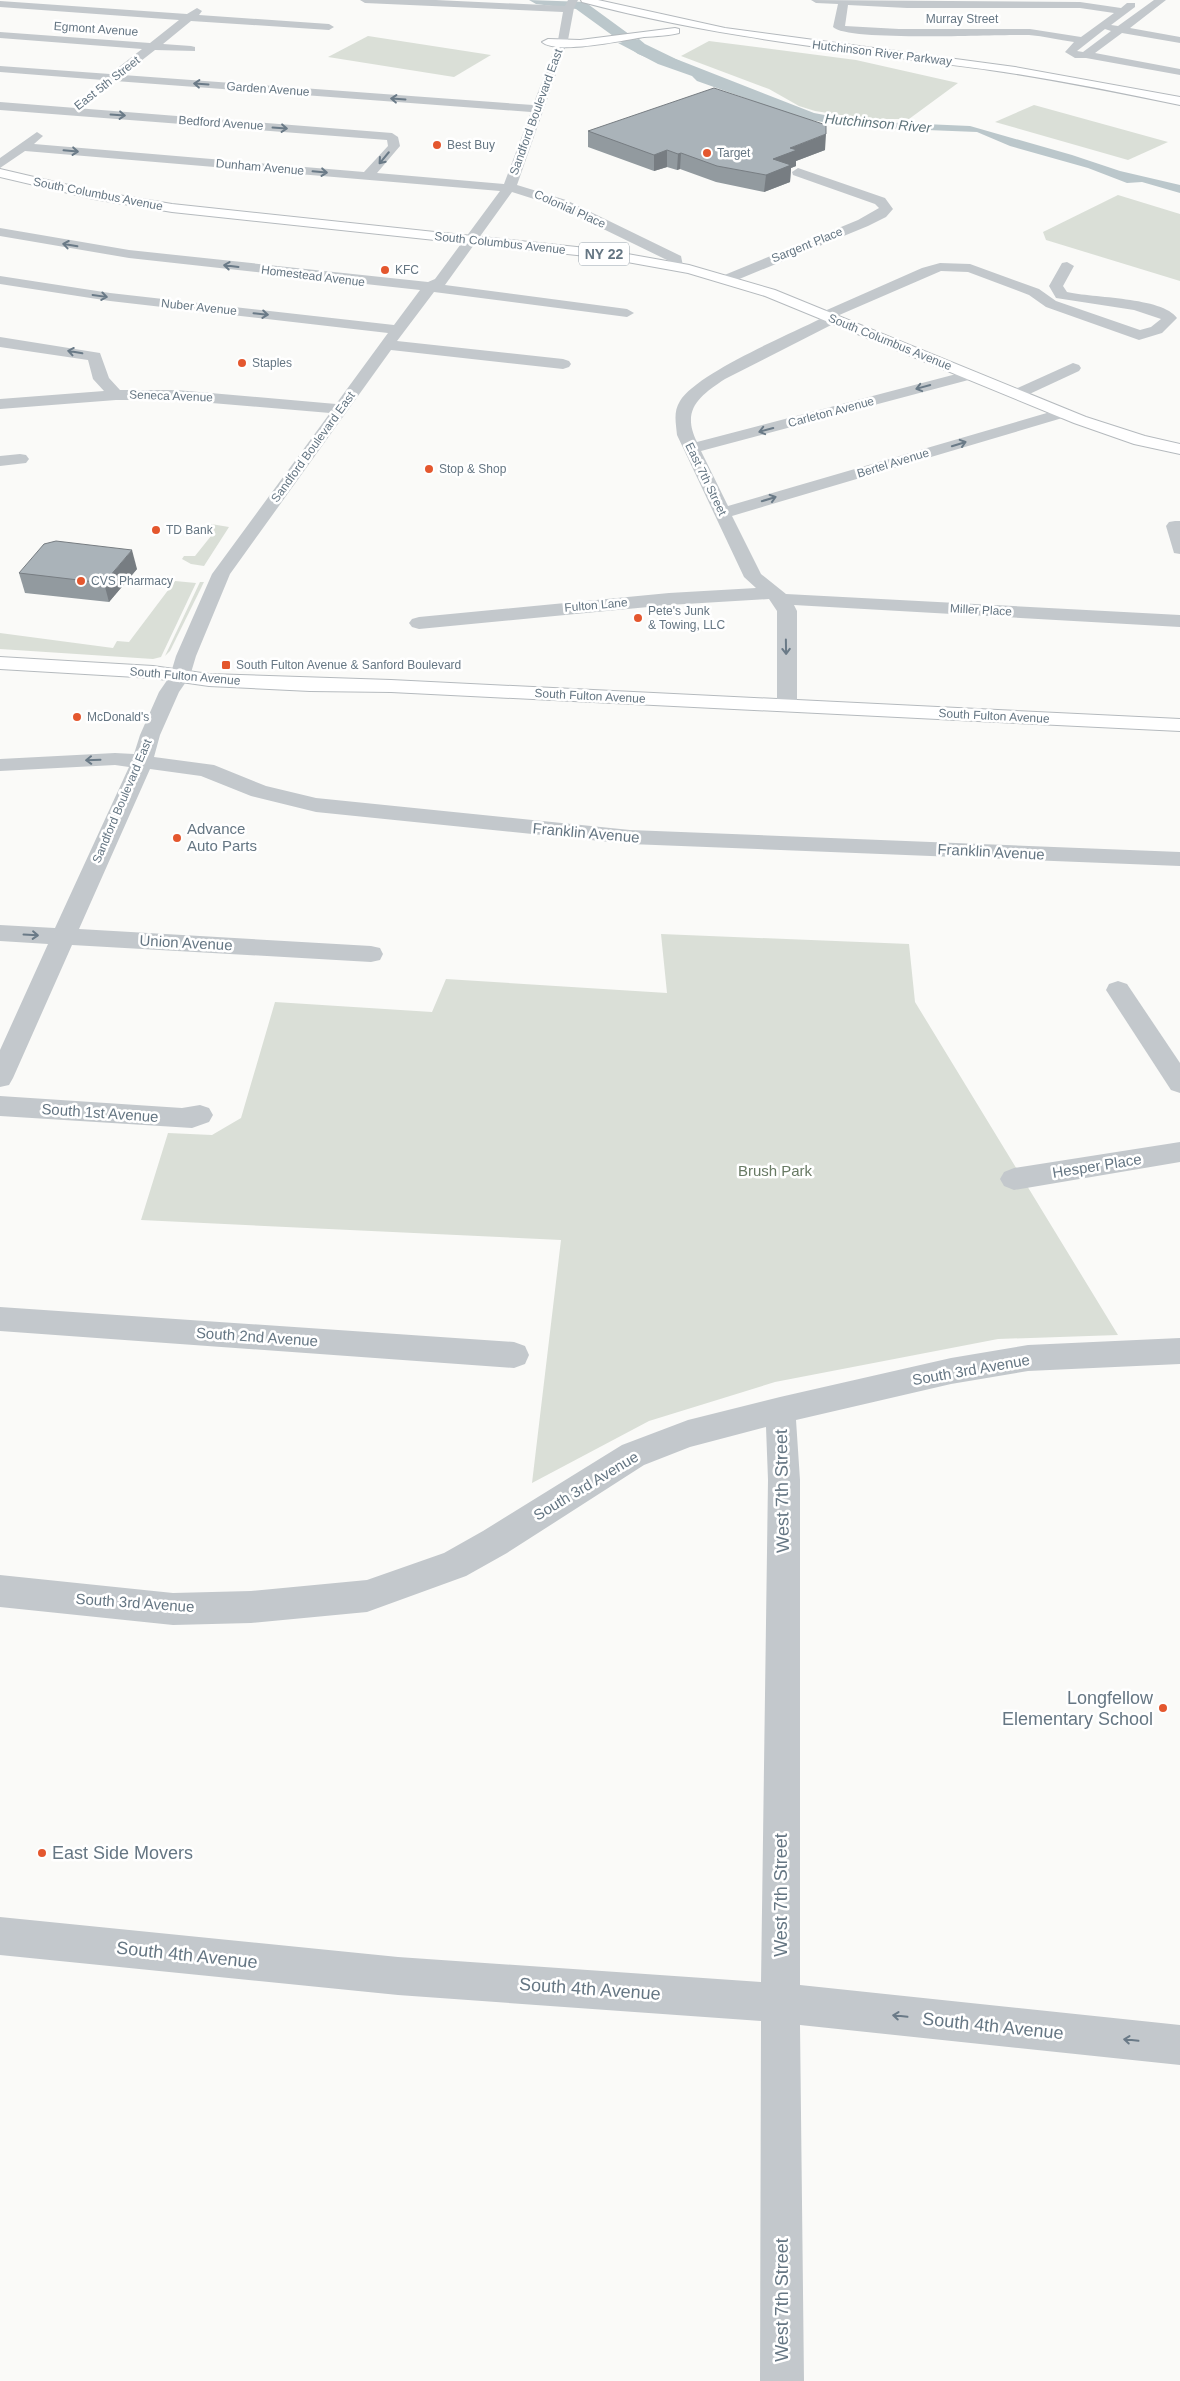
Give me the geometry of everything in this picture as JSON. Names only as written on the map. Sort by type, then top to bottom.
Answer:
[{"type":"main road","points":[[576,3],[610,13],[617,24],[608,34],[597,40]]},
{"type":"main road","name":"Hutchinson River Parkway","points":[[576,3],[727,32],[1058,78],[1180,101]]},
{"type":"main road","name":"Hutchinson River Parkway","points":[[576,3],[669,17],[743,31],[1012,66],[1180,97]]},
{"type":"main road","points":[[546,48],[561,42],[597,40],[634,34],[696,32],[810,47],[946,61]]},
{"type":"main road","name":"South Columbus Avenue","points":[[0,173],[76,191],[146,204],[605,254],[676,266],[727,279],[770,293],[1063,413],[1140,440],[1180,449]]},
{"type":"main road","name":"South Fulton Avenue","points":[[0,663],[146,671],[209,680],[391,686],[1180,725]]},
{"type":"street","points":[[364,0],[576,3]]},
{"type":"street","points":[[816,0],[907,4],[1080,5],[1122,10]]},
{"type":"street","name":"Murray Street","points":[[843,1],[838,27],[843,29],[899,32],[1030,32],[1081,40]]},
{"type":"street","points":[[1171,8],[1157,3],[1136,1],[1081,40],[1071,52],[1079,56],[1086,55],[1180,72]]},
{"type":"street","name":"Sandford Boulevard East","points":[[0,1078],[142,762],[150,735],[169,692],[180,676],[186,656],[221,574],[430,287],[425,281],[466,239],[503,187],[531,108],[561,42],[576,3]]},
{"type":"street","name":"Sandford Boulevard East","points":[[546,48],[576,3]]},
{"type":"street","points":[[1086,55],[1157,3]]},
{"type":"street","points":[[0,4],[329,27]]},
{"type":"street","name":"East 5th Street","points":[[98,89],[205,6]]},
{"type":"street","points":[[1101,26],[1180,40]]},
{"type":"street","name":"Egmont Avenue","points":[[0,35],[191,49]]},
{"type":"street","name":"Garden Avenue","points":[[0,69],[531,108]]},
{"type":"street","name":"Sandford Boulevard East","points":[[531,93],[531,108]]},
{"type":"street","name":"East 5th Street","points":[[0,164],[84,100]]},
{"type":"street","name":"Bedford Avenue","points":[[0,106],[392,137],[394,146],[368,176]]},
{"type":"street","name":"Dunham Avenue","points":[[23,147],[503,187]]},
{"type":"street","name":"Sargent Place","points":[[727,279],[864,223],[881,214],[886,209],[886,205],[880,201],[798,172]]},
{"type":"street","name":"Colonial Place","points":[[503,187],[532,192],[561,203],[676,259],[676,266]]},
{"type":"street","name":"Homestead Avenue","points":[[0,232],[129,254],[401,286],[430,287],[628,313]]},
{"type":"street","name":"East 7th Street","points":[[778,596],[754,577],[691,449],[685,435],[683,412],[687,402],[702,387],[719,376],[829,317],[927,271],[940,267],[970,268],[1034,292],[1051,304],[1139,335],[1152,333],[1162,327],[1170,318],[1163,313],[1147,308],[1061,295],[1056,286],[1067,266]]},
{"type":"street","name":"Nuber Avenue","points":[[0,280],[110,297],[398,330]]},
{"type":"street","points":[[0,342],[95,356],[101,379],[116,395]]},
{"type":"street","points":[[388,344],[563,364]]},
{"type":"street","points":[[1017,394],[1073,368]]},
{"type":"street","name":"Carleton Avenue","points":[[691,449],[970,375]]},
{"type":"street","name":"Seneca Avenue","points":[[0,404],[116,395],[185,396],[341,409]]},
{"type":"street","name":"Bertel Avenue","points":[[722,513],[1063,413]]},
{"type":"street","points":[[0,461],[20,459]]},
{"type":"street","points":[[1178,526],[1180,549]]},
{"type":"street","points":[[778,596],[786,610],[787,705]]},
{"type":"street","name":"Miller Place","points":[[778,596],[1180,621]]},
{"type":"street","name":"Fulton Lane","points":[[419,623],[669,599],[778,596]]},
{"type":"street","name":"Franklin Avenue","points":[[0,765],[115,759],[142,762],[206,770],[259,791],[316,805],[535,829],[630,837],[1180,859]]},
{"type":"street","name":"Union Avenue","points":[[0,933],[371,954]]},
{"type":"street","points":[[1118,990],[1180,1084]]},
{"type":"street","name":"South 1st Avenue","points":[[0,1106],[182,1118],[192,1118],[200,1115]]},
{"type":"street","name":"Hesper Place","points":[[1014,1179],[1180,1152]]},
{"type":"street","name":"South 2nd Avenue","points":[[0,1318],[514,1355]]},
{"type":"street","name":"South 3rd Avenue","points":[[0,1591],[173,1609],[251,1608],[368,1596],[454,1565],[495,1542],[633,1455],[688,1434],[780,1410],[951,1371],[1028,1358],[1180,1351]]},
{"type":"street","name":"West 7th Street","points":[[780,1410],[784,1480],[780,1872],[782,2381]]},
{"type":"street","name":"South 4th Avenue","points":[[0,1936],[398,1976],[782,2003],[1180,2045]]},
{"type":"green space","points":[[368,36],[491,55],[454,77],[328,57]]},
{"type":"green space","points":[[709,41],[856,60],[958,83],[909,119],[866,119],[815,111],[799,106],[769,89],[681,56]]},
{"type":"green space","points":[[1034,105],[1168,142],[1128,160],[995,122]]},
{"type":"green space","points":[[1118,195],[1180,214],[1180,281],[1046,240],[1043,232]]},
{"type":"green space","points":[[211,524],[229,527],[204,566],[191,564],[182,559],[184,556],[195,556],[215,531],[207,528]]},
{"type":"green space","points":[[175,581],[196,583],[161,657],[153,659],[0,649],[0,633],[113,648],[117,641],[129,642]]},
{"type":"green space","points":[[200,582],[204,582],[170,651],[165,656]]},
{"type":"green space","name":"Brush Park","points":[[661,934],[909,944],[915,1002],[1118,1335],[998,1339],[775,1382],[649,1421],[532,1483],[561,1240],[141,1220],[168,1133],[212,1135],[241,1118],[275,1002],[432,1012],[446,979],[667,993]]},
{"type":"water","points":[[639,39],[645,44],[676,59],[814,113],[856,121],[970,126],[1072,155],[1120,171],[1180,185],[1180,193],[1142,182],[1127,183],[1088,168],[1010,146],[977,132],[853,127],[804,119],[697,81],[692,76],[658,64],[618,43]]},
{"type":"building","name":"Target","points":[[714,88],[826,125],[826,134],[790,148],[797,150],[773,159],[791,165],[766,175],[717,166],[667,150],[654,155],[588,131]]},
{"type":"building","points":[[56,541],[132,550],[104,583],[19,573],[44,544]]},
{"type":"waterway","name":"Hutchinson River","points":[[536,0],[580,5],[643,51],[675,64]]},
{"type":"place","name":"Best Buy","points":[[437,145]]},
{"type":"place","name":"Target","points":[[707,153]]},
{"type":"place","name":"KFC","points":[[385,270]]},
{"type":"place","name":"Staples","points":[[242,363]]},
{"type":"place","name":"Stop & Shop","points":[[429,469]]},
{"type":"place","name":"TD Bank","points":[[156,530]]},
{"type":"place","name":"CVS Pharmacy","points":[[81,581]]},
{"type":"place","name":"Pete's Junk & Towing, LLC","points":[[638,618]]},
{"type":"place","name":"South Fulton Avenue & Sanford Boulevard","points":[[226,665]]},
{"type":"place","name":"McDonald's","points":[[77,717]]},
{"type":"place","name":"Advance Auto Parts","points":[[177,838]]},
{"type":"place","name":"Longfellow Elementary School","points":[[1163,1708]]},
{"type":"place","name":"East Side Movers","points":[[42,1853]]}]
